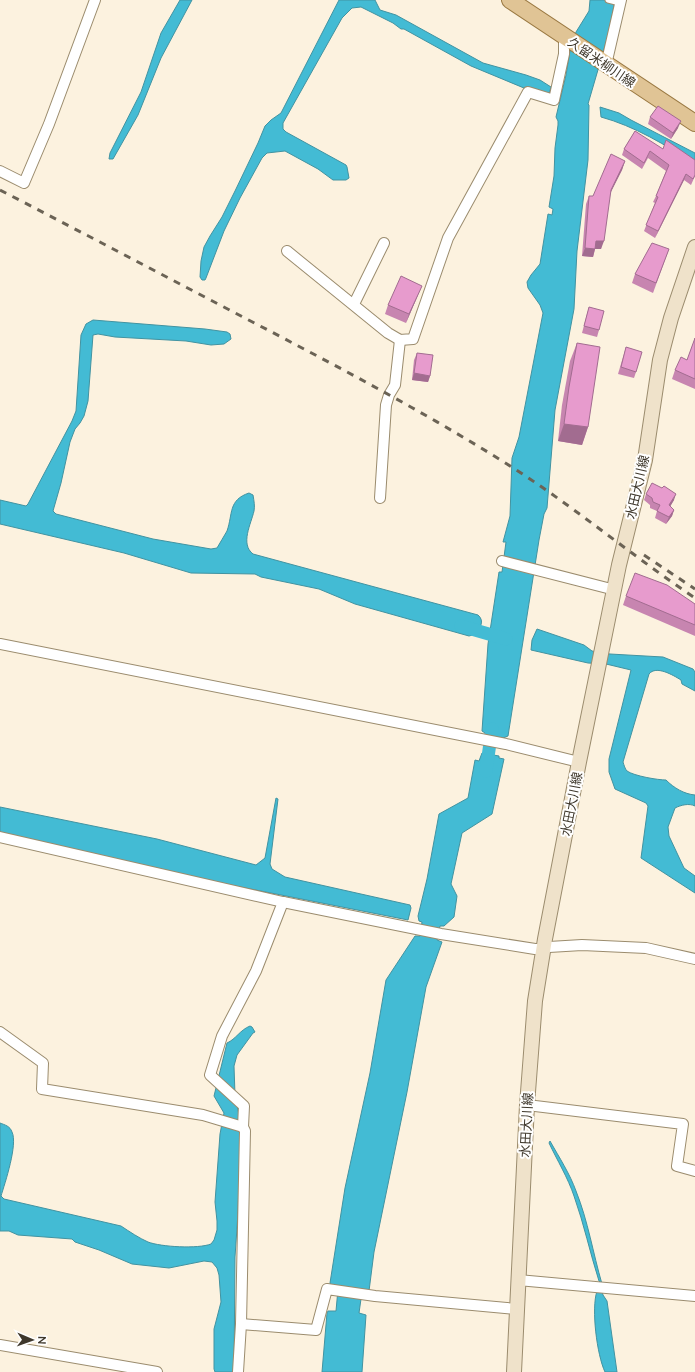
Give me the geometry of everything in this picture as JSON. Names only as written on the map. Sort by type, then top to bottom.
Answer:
[{"type":"main road","name":"久留米柳川線","points":[[510,0],[604,64],[695,123]]},
{"type":"main road","name":"水田大川線","points":[[514,1372],[527,1105],[535,1000],[579,762],[615,590],[645,460],[660,360],[671,318],[695,247]]},
{"type":"street","points":[[0,171],[24,183],[50,124],[95,0]]},
{"type":"street","points":[[604,64],[621,1]]},
{"type":"street","points":[[287,251],[388,333],[400,340],[413,339],[448,238],[528,92],[554,100],[568,39]]},
{"type":"street","points":[[354,304],[384,243]]},
{"type":"street","points":[[380,498],[386,405],[389,395],[395,385],[400,340]]},
{"type":"street","points":[[502,561],[615,590]]},
{"type":"street","points":[[0,644],[469,736],[579,762]]},
{"type":"street","points":[[0,837],[283,902],[418,928],[441,934],[524,948],[544,949],[549,947],[582,945],[613,946],[646,948],[695,958]]},
{"type":"street","points":[[238,1372],[241,1324],[245,1131],[243,1127],[244,1106],[210,1075],[222,1036],[256,971],[283,902]]},
{"type":"street","points":[[0,1032],[43,1063],[42,1089],[203,1115],[243,1127]]},
{"type":"street","points":[[527,1105],[684,1124],[677,1166],[695,1171]]},
{"type":"street","points":[[518,1280],[695,1296]]},
{"type":"street","points":[[241,1324],[316,1330],[326,1289],[375,1296],[517,1309]]},
{"type":"street","points":[[0,1345],[157,1372]]},
{"type":"lane","points":[[608,0],[621,1]]},
{"type":"water","points":[[180,0],[192,0],[161,58],[138,115],[113,159],[109,159],[110,153],[141,92],[161,33]]},
{"type":"water","points":[[339,0],[375,0],[380,10],[396,15],[483,63],[540,80],[551,87],[548,98],[471,66],[361,7],[352,8],[342,18],[283,123],[283,129],[286,132],[346,165],[349,178],[346,180],[333,180],[318,169],[285,151],[267,153],[262,158],[240,198],[224,231],[206,278],[205,280],[202,280],[200,277],[204,247],[222,217],[265,126],[281,113]]},
{"type":"water","points":[[590,0],[615,0],[609,32],[588,104],[588,160],[577,251],[574,309],[555,410],[547,508],[544,514],[539,540],[508,736],[503,738],[503,740],[486,737],[485,733],[482,731],[488,644],[499,572],[502,572],[506,542],[503,542],[510,516],[512,458],[519,437],[543,313],[540,305],[528,288],[527,282],[540,264],[548,214],[552,215],[553,209],[549,207],[554,176],[558,125],[556,117],[570,51],[576,32],[589,11]]},
{"type":"water","points":[[600,107],[619,113],[695,153],[695,164],[650,137],[626,125],[601,117]]},
{"type":"water","points":[[93,320],[227,332],[230,334],[231,339],[224,344],[211,345],[186,341],[115,337],[98,334],[93,335],[88,401],[84,416],[75,429],[70,442],[53,511],[56,514],[153,539],[211,549],[217,548],[227,531],[234,504],[242,496],[249,493],[253,495],[254,511],[248,534],[247,545],[253,554],[478,615],[481,622],[476,634],[469,636],[355,604],[319,589],[261,577],[255,574],[191,573],[124,553],[0,524],[0,500],[26,506],[28,504],[72,421],[76,411],[81,335],[86,324]]},
{"type":"water","points":[[537,629],[584,645],[592,651],[610,654],[663,657],[693,669],[695,672],[695,691],[682,684],[681,680],[665,672],[656,670],[649,674],[623,762],[626,770],[630,773],[666,780],[679,790],[695,795],[695,806],[685,805],[675,808],[668,827],[669,836],[684,868],[695,876],[695,893],[641,858],[648,806],[646,803],[615,789],[609,772],[609,759],[631,670],[606,664],[588,663],[531,650],[532,640]]},
{"type":"water","points":[[482,753],[499,756],[499,758],[504,759],[492,814],[462,833],[451,884],[457,896],[454,917],[444,926],[440,926],[437,940],[442,942],[426,987],[407,1092],[374,1252],[369,1291],[362,1292],[359,1313],[366,1315],[362,1372],[322,1372],[327,1313],[328,1311],[336,1311],[338,1289],[331,1288],[330,1283],[345,1188],[370,1073],[386,980],[415,936],[420,936],[422,922],[419,921],[418,916],[427,879],[439,814],[468,798],[475,760],[479,761]]},
{"type":"water","points":[[276,798],[278,799],[270,864],[272,869],[285,877],[410,905],[411,908],[408,920],[210,881],[0,833],[0,807],[157,839],[256,865],[265,858]]},
{"type":"water","points":[[250,1026],[255,1032],[237,1055],[234,1066],[235,1095],[240,1120],[240,1151],[235,1257],[234,1372],[215,1372],[214,1329],[221,1302],[219,1275],[217,1268],[212,1262],[204,1261],[169,1268],[132,1264],[75,1242],[72,1239],[18,1235],[9,1231],[0,1231],[0,1123],[10,1128],[13,1138],[10,1164],[1,1196],[4,1199],[121,1226],[141,1239],[154,1244],[189,1247],[211,1244],[217,1230],[215,1202],[220,1134],[224,1113],[214,1096],[227,1043]]},
{"type":"water","points":[[550,1141],[574,1185],[587,1225],[602,1284],[599,1281],[572,1189],[549,1143]]},
{"type":"water","points":[[597,1291],[602,1291],[607,1301],[617,1372],[605,1372],[597,1344],[595,1299]]},
{"type":"building","points":[[658,106],[681,121],[673,133],[650,117]]},
{"type":"building","points":[[635,131],[663,149],[666,140],[695,160],[695,175],[693,179],[686,174],[658,231],[646,225],[669,165],[650,151],[644,163],[624,149]]},
{"type":"building","points":[[611,154],[625,161],[611,190],[604,241],[596,241],[595,249],[585,248],[589,196],[593,196]]},
{"type":"building","points":[[652,243],[669,249],[656,283],[635,274]]},
{"type":"building","points":[[401,276],[422,286],[409,314],[388,305]]},
{"type":"building","points":[[589,307],[604,311],[599,330],[584,326]]},
{"type":"building","points":[[695,338],[695,379],[675,370],[681,357],[687,360]]},
{"type":"building","points":[[577,343],[600,347],[588,427],[564,424]]},
{"type":"building","points":[[626,347],[642,352],[636,372],[621,367]]},
{"type":"building","points":[[417,353],[433,355],[430,376],[414,373]]},
{"type":"building","points":[[652,483],[662,488],[664,486],[676,494],[669,505],[674,510],[669,517],[657,511],[660,505],[653,502],[652,498],[646,494]]},
{"type":"building","points":[[635,573],[667,585],[695,604],[695,625],[626,596]]},
{"type":"waterway","points":[[461,626],[506,639]]},
{"type":"waterway","points":[[486,771],[492,729]]},
{"type":"railway","points":[[0,190],[376,387],[475,444],[531,480],[695,598]]},
{"type":"railway","points":[[644,555],[695,589]]}]
